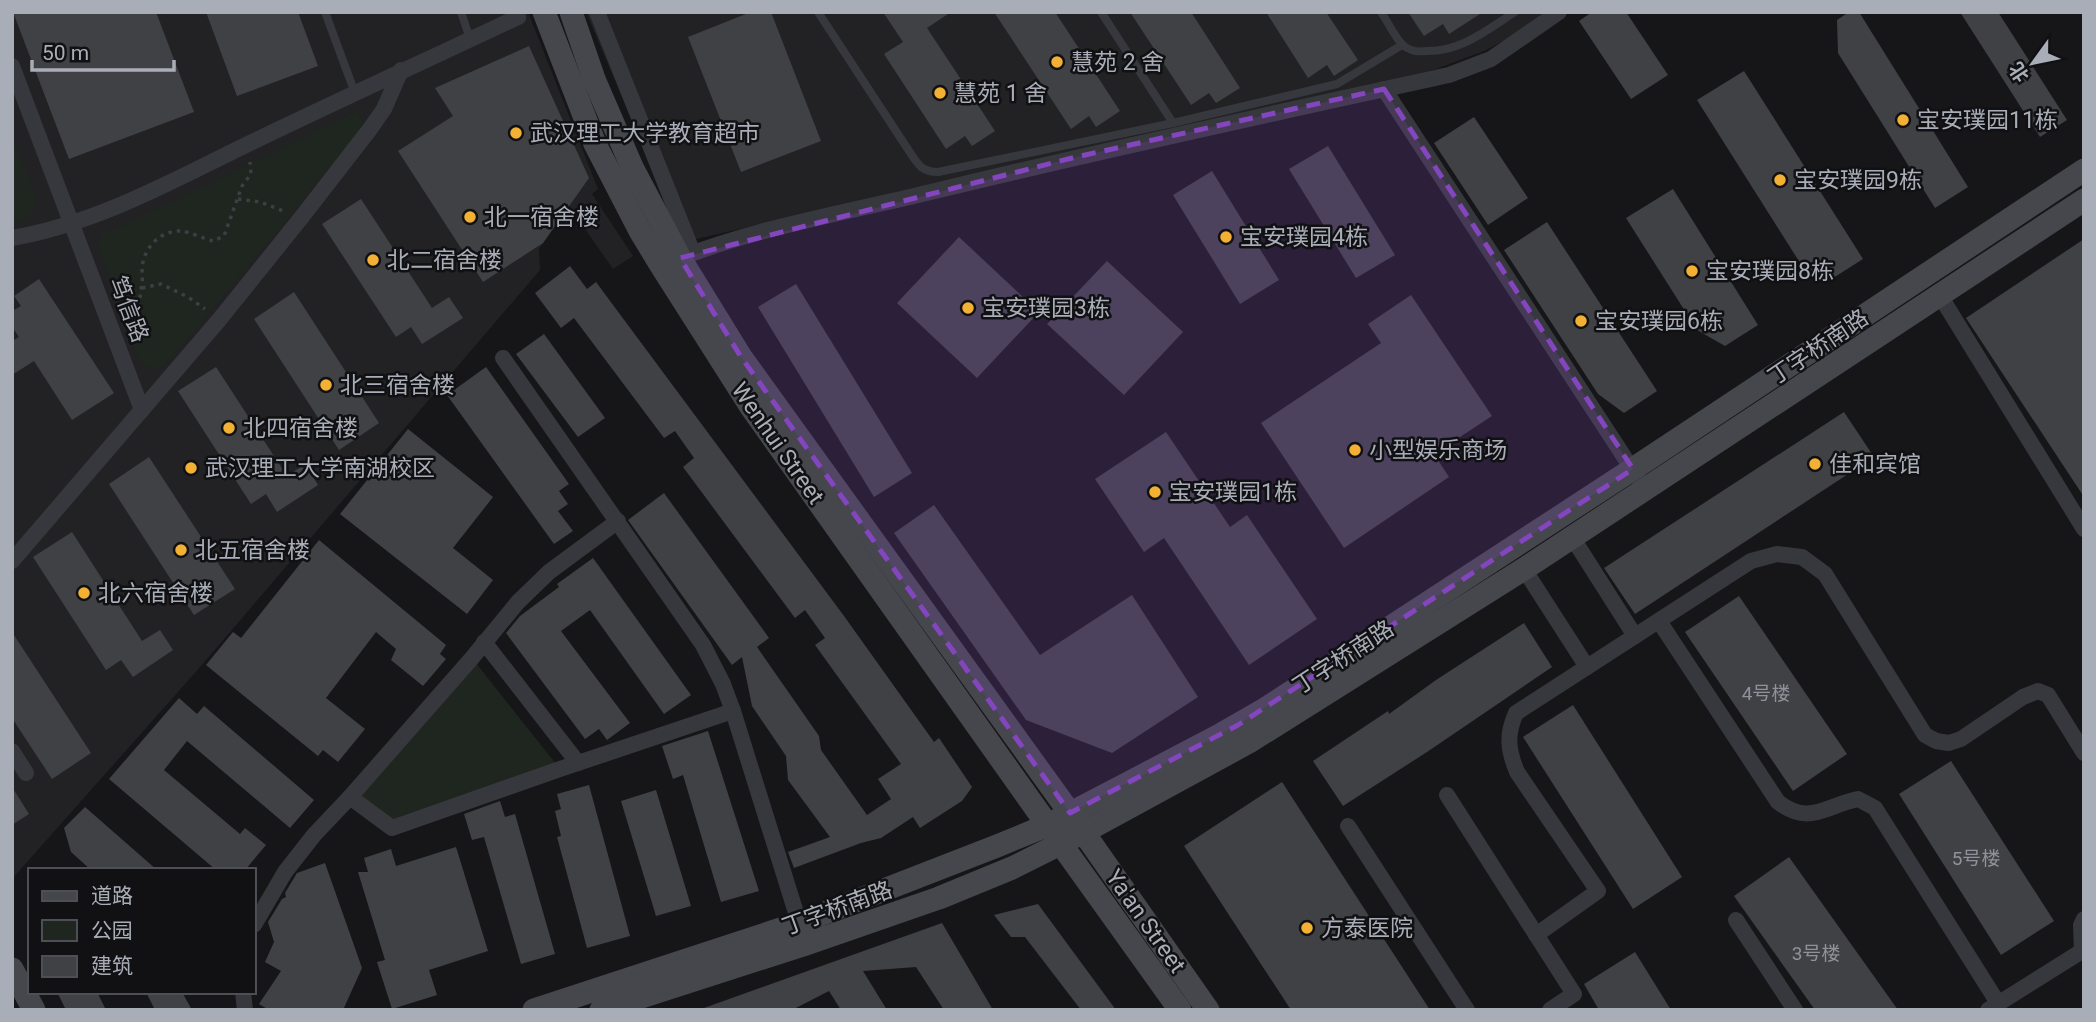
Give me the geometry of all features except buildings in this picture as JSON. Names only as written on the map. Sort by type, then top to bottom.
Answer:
[{"type":"main road","name":"Wenhui Street","points":[[544,12],[596,144],[629,212],[660,264],[751,407],[1061,845]]},
{"type":"main road","name":"Wenhui Street","points":[[571,12],[618,138],[687,255],[741,357],[1084,832]]},
{"type":"main road","name":"丁字桥南路","points":[[534,1010],[803,933],[939,898],[1061,845],[1249,742],[1524,569],[1572,537],[1639,479],[2084,170]]},
{"type":"main road","name":"丁字桥南路","points":[[601,1010],[803,933],[875,895],[1048,825],[1247,720],[1939,294],[2084,200]]},
{"type":"main road","name":"Ya'an Street","points":[[1084,832],[1208,1010]]},
{"type":"main road","name":"Ya'an Street","points":[[1061,845],[1180,1010]]},
{"type":"main road","points":[[12,969],[34,1010]]},
{"type":"street","points":[[597,12],[687,255],[781,228],[1063,160],[1449,75],[1491,59],[1559,12]]},
{"type":"street","points":[[12,238],[73,224],[180,177],[517,15]]},
{"type":"street","name":"笃信路","points":[[12,66],[142,410]]},
{"type":"street","points":[[12,561],[219,320],[301,218],[384,109],[401,71]]},
{"type":"street","points":[[1384,89],[1639,479]]},
{"type":"street","points":[[1939,294],[2077,504],[2084,528]]},
{"type":"street","points":[[503,358],[703,645],[733,711],[803,933]]},
{"type":"street","points":[[256,922],[285,872],[314,835],[536,583],[618,521]]},
{"type":"street","points":[[1572,537],[1635,636]]},
{"type":"street","points":[[1536,935],[1598,891],[1517,772],[1507,740],[1516,713],[1751,561],[1777,554],[1802,557],[1825,574],[1925,735],[1936,741],[1950,743],[1961,739],[2023,697],[2038,691],[2048,695],[2084,753]]},
{"type":"street","points":[[1524,569],[1587,667]]},
{"type":"street","points":[[1659,621],[1778,802],[1790,811],[1806,815],[1858,799],[1875,808],[1993,1006],[2081,951],[2081,925],[2084,919]]},
{"type":"street","points":[[484,642],[578,763]]},
{"type":"street","points":[[350,797],[392,828],[733,711]]},
{"type":"street","points":[[12,751],[26,773]]},
{"type":"street","points":[[1447,795],[1574,994],[1559,1007]]},
{"type":"street","points":[[1348,826],[1467,1010]]},
{"type":"street","points":[[1736,920],[1795,1010]]},
{"type":"lane","points":[[325,12],[355,93]]},
{"type":"lane","points":[[461,12],[470,39]]},
{"type":"lane","points":[[818,12],[911,154],[923,170],[938,173],[1173,123],[1337,84],[1402,45]]},
{"type":"lane","points":[[1101,12],[1173,123]]},
{"type":"lane","points":[[1381,12],[1402,45],[1420,52],[1460,46],[1515,12]]},
{"type":"path","points":[[119,347],[133,322],[142,288],[142,264],[148,248],[170,232],[186,231],[213,241],[224,236],[242,186],[251,174],[250,158],[245,146]]},
{"type":"path","points":[[237,199],[260,202],[301,218]]},
{"type":"path","points":[[142,288],[161,284],[174,289],[188,296],[219,320]]},
{"type":"highlighted area","points":[[1384,89],[1633,469],[1238,725],[1070,813],[741,357],[680,258],[1076,157]]},
{"type":"shaded area","name":"武汉理工大学南湖校区","points":[[12,12],[528,12],[598,189],[592,194],[633,256],[613,269],[569,206],[539,249],[540,270],[201,666],[12,879]]},
{"type":"shaded area","points":[[586,12],[1546,12],[1509,38],[1484,51],[1428,72],[683,242]]},
{"type":"green space","points":[[357,111],[365,125],[170,360],[156,368],[143,364],[136,354],[97,242],[99,237]]},
{"type":"green space","points":[[12,135],[36,197],[33,212],[23,220],[12,222]]},
{"type":"green space","points":[[472,658],[560,769],[392,828],[350,797]]},
{"type":"place","name":"慧苑 2 舍","points":[[1057,62]]},
{"type":"place","name":"慧苑 1 舍","points":[[940,93]]},
{"type":"place","name":"宝安璞园11栋","points":[[1903,120]]},
{"type":"place","name":"武汉理工大学教育超市","points":[[516,133]]},
{"type":"place","name":"宝安璞园9栋","points":[[1780,180]]},
{"type":"place","name":"北一宿舍楼","points":[[470,217]]},
{"type":"place","name":"宝安璞园4栋","points":[[1226,237]]},
{"type":"place","name":"北二宿舍楼","points":[[373,260]]},
{"type":"place","name":"宝安璞园8栋","points":[[1692,271]]},
{"type":"place","name":"宝安璞园3栋","points":[[968,308]]},
{"type":"place","name":"宝安璞园6栋","points":[[1581,321]]},
{"type":"place","name":"北三宿舍楼","points":[[326,385]]},
{"type":"place","name":"北四宿舍楼","points":[[229,428]]},
{"type":"place","name":"小型娱乐商场","points":[[1355,450]]},
{"type":"place","name":"佳和宾馆","points":[[1815,464]]},
{"type":"place","name":"武汉理工大学南湖校区","points":[[191,468]]},
{"type":"place","name":"宝安璞园1栋","points":[[1155,492]]},
{"type":"place","name":"北五宿舍楼","points":[[181,550]]},
{"type":"place","name":"北六宿舍楼","points":[[84,593]]},
{"type":"place","name":"方泰医院","points":[[1307,928]]}]
